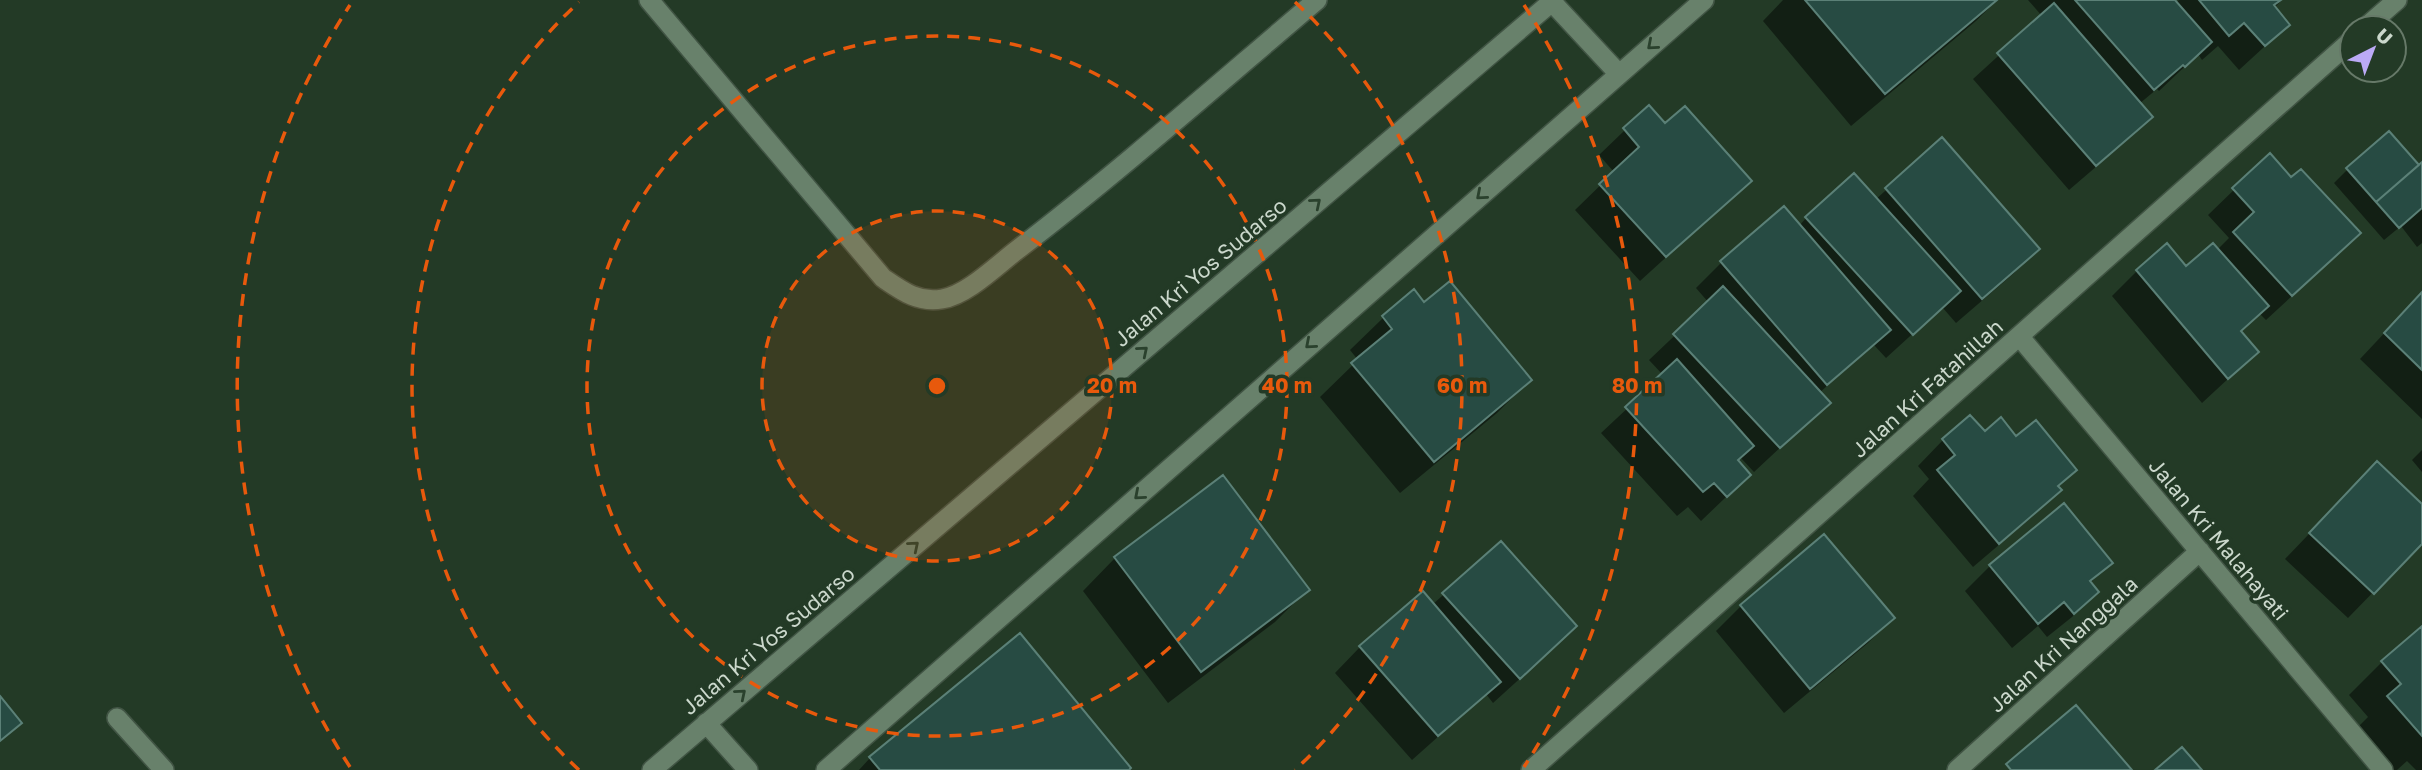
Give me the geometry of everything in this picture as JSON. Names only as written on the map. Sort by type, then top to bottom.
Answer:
[{"type":"street","points":[[649,0],[884,278],[921,300],[942,299],[962,292],[1053,222],[1317,0]]},
{"type":"street","points":[[826,770],[1703,0]]},
{"type":"street","points":[[1553,1],[1619,74]]},
{"type":"street","name":"Jalan Kri Yos Sudarso","points":[[652,770],[1553,1]]},
{"type":"street","points":[[2380,14],[2393,1]]},
{"type":"street","name":"Jalan Kri Fatahillah","points":[[1531,770],[2338,52]]},
{"type":"street","name":"Jalan Kri Malahayati","points":[[2019,337],[2200,551],[2374,767]]},
{"type":"street","name":"Jalan Kri Nanggala","points":[[1957,770],[2200,551]]},
{"type":"street","points":[[117,718],[164,770]]},
{"type":"street","points":[[706,723],[748,770]]},
{"type":"building","points":[[1805,0],[1997,0],[1885,94]]},
{"type":"building","points":[[2075,0],[2175,0],[2212,42],[2154,90]]},
{"type":"building","points":[[2199,0],[2281,0],[2274,5],[2290,25],[2265,46],[2244,23],[2229,36]]},
{"type":"building","points":[[2054,3],[2153,117],[2096,166],[1997,53]]},
{"type":"building","points":[[1649,105],[1665,123],[1685,106],[1752,181],[1666,257],[1599,184],[1639,147],[1623,128]]},
{"type":"building","points":[[2389,131],[2419,165],[2376,202],[2346,168]]},
{"type":"building","points":[[1942,137],[2040,249],[1982,299],[1885,188]]},
{"type":"building","points":[[2270,153],[2291,177],[2301,169],[2361,233],[2292,296],[2233,232],[2254,212],[2232,188]]},
{"type":"building","points":[[2422,162],[2422,208],[2399,228],[2376,202]]},
{"type":"building","points":[[1854,173],[1961,291],[1913,335],[1805,217]]},
{"type":"building","points":[[1784,206],[1891,330],[1827,385],[1720,261]]},
{"type":"building","points":[[2167,243],[2186,266],[2213,243],[2269,306],[2241,331],[2259,352],[2228,379],[2136,270]]},
{"type":"building","points":[[1450,281],[1532,380],[1434,462],[1351,363],[1392,329],[1382,316],[1414,289],[1424,302]]},
{"type":"building","points":[[1723,286],[1831,403],[1780,448],[1673,334]]},
{"type":"building","points":[[2422,292],[2422,370],[2384,333]]},
{"type":"building","points":[[1677,359],[1754,446],[1738,460],[1751,475],[1727,497],[1714,483],[1703,492],[1625,407]]},
{"type":"building","points":[[1970,415],[1985,431],[2001,417],[2016,436],[2036,420],[2077,470],[2058,486],[2062,490],[1999,544],[1937,470],[1955,455],[1942,439]]},
{"type":"building","points":[[2377,461],[2422,504],[2422,544],[2374,594],[2309,533]]},
{"type":"building","points":[[1223,475],[1310,590],[1201,672],[1114,557]]},
{"type":"building","points":[[2064,503],[2113,563],[2090,581],[2099,592],[2074,614],[2064,602],[2038,624],[1989,565]]},
{"type":"building","points":[[1824,534],[1895,618],[1810,689],[1740,605]]},
{"type":"building","points":[[1501,541],[1577,626],[1520,679],[1442,593]]},
{"type":"building","points":[[1423,591],[1501,682],[1438,736],[1359,646]]},
{"type":"building","points":[[2422,626],[2422,736],[2387,696],[2401,684],[2381,661]]},
{"type":"building","points":[[1020,633],[1131,768],[1129,770],[880,770],[869,757]]},
{"type":"building","points":[[0,696],[22,723],[0,741]]},
{"type":"building","points":[[2076,705],[2132,770],[2011,770],[2006,764]]},
{"type":"building","points":[[2182,747],[2202,770],[2155,770]]}]
